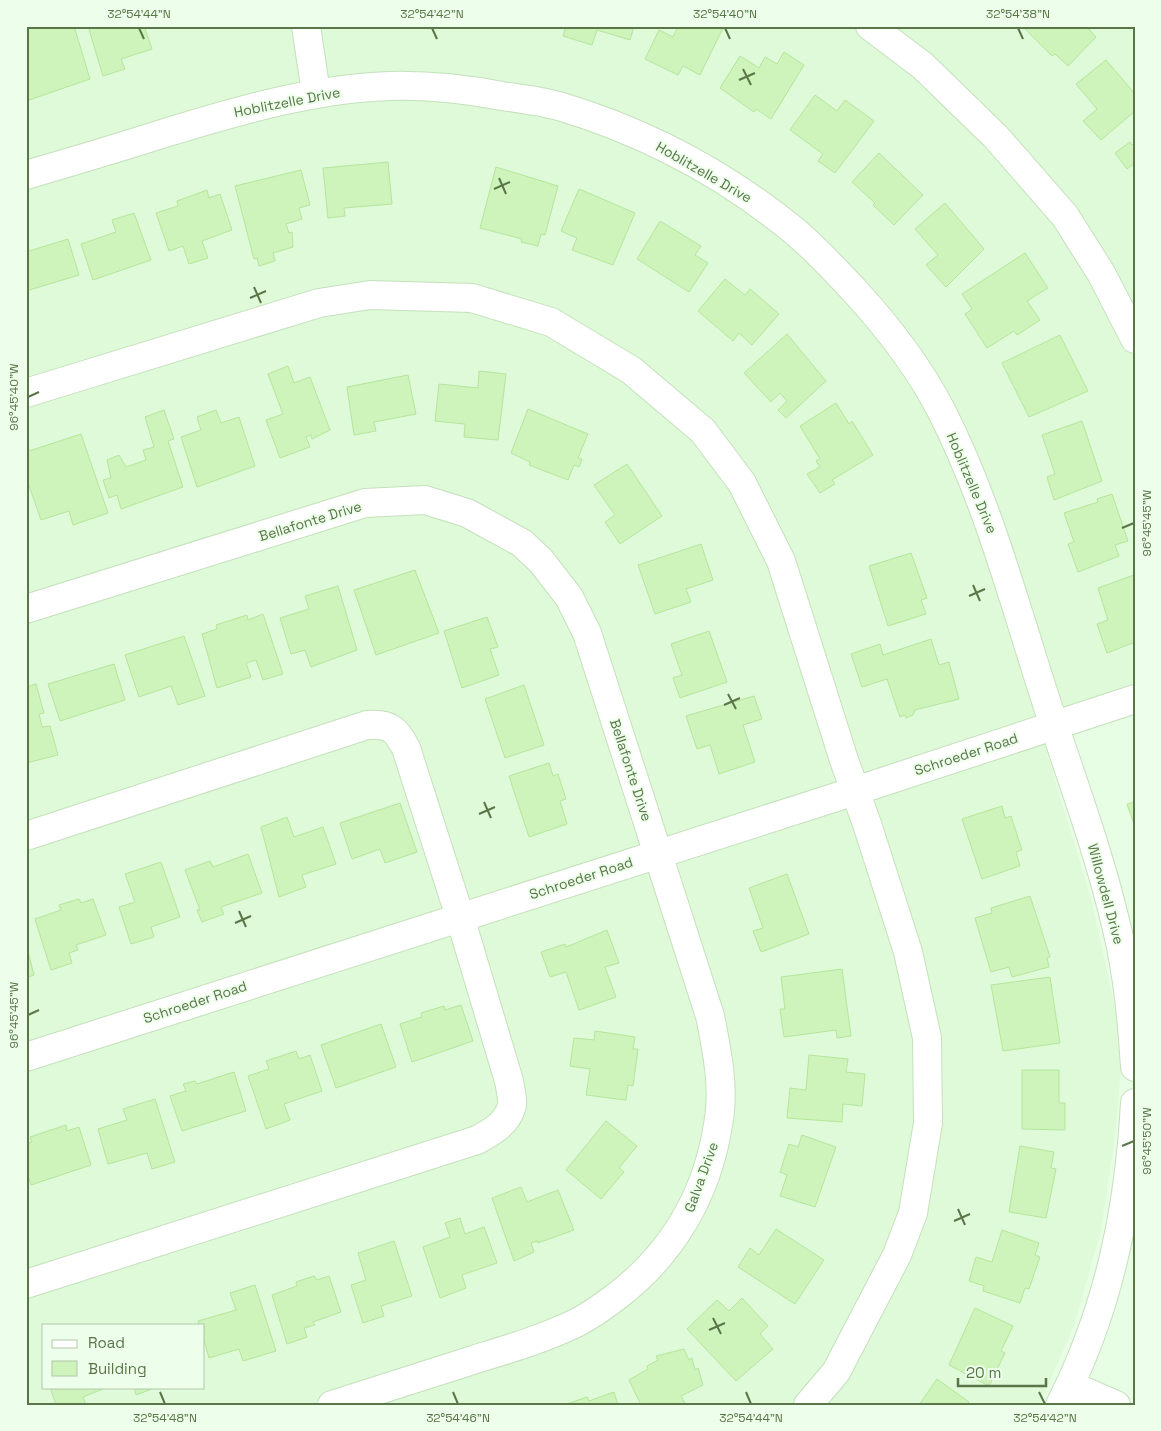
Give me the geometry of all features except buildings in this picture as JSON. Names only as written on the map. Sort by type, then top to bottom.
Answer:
[{"type":"street","points":[[306,26],[316,93]]},
{"type":"street","points":[[870,26],[922,66],[989,131],[1065,216],[1101,273],[1135,339]]},
{"type":"street","name":"Hoblitzelle Drive","points":[[26,175],[241,110],[316,93],[391,86],[468,89],[557,106],[624,128],[683,156],[744,194],[794,230],[878,316],[911,362],[939,407],[968,469],[995,537],[1053,725]]},
{"type":"street","points":[[26,393],[319,302],[370,295],[472,298],[551,322],[630,370],[702,431],[742,483],[782,561],[844,760],[908,952],[927,1038],[928,1123],[913,1213],[898,1255],[836,1372],[808,1405]]},
{"type":"street","name":"Bellafonte Drive","points":[[26,609],[365,503],[425,500],[467,513],[522,543],[541,561],[569,597],[587,634],[657,854]]},
{"type":"street","name":"Schroeder Road","points":[[26,1057],[855,791],[1135,699]]},
{"type":"street","points":[[26,836],[358,728],[380,724],[392,728],[400,736],[406,748],[460,917],[509,1081],[512,1104],[503,1122],[492,1132],[477,1140],[26,1284]]},
{"type":"street","name":"Willowdell Drive","points":[[1053,725],[1093,840],[1118,931],[1131,1008],[1135,1067]]},
{"type":"street","name":"Galva Drive","points":[[332,1405],[538,1340],[577,1323],[607,1304],[635,1282],[670,1243],[688,1216],[712,1153],[719,1124],[718,1054],[710,1016],[657,854]]},
{"type":"street","points":[[1116,1405],[1065,1395],[1108,1286],[1128,1227],[1134,1148],[1135,1103]]},
{"type":"shaded area","points":[[26,26],[1135,26],[1135,688],[1037,720],[1091,899],[1123,1044],[1115,1138],[1101,1230],[1074,1326],[1039,1405],[26,1405]]}]
